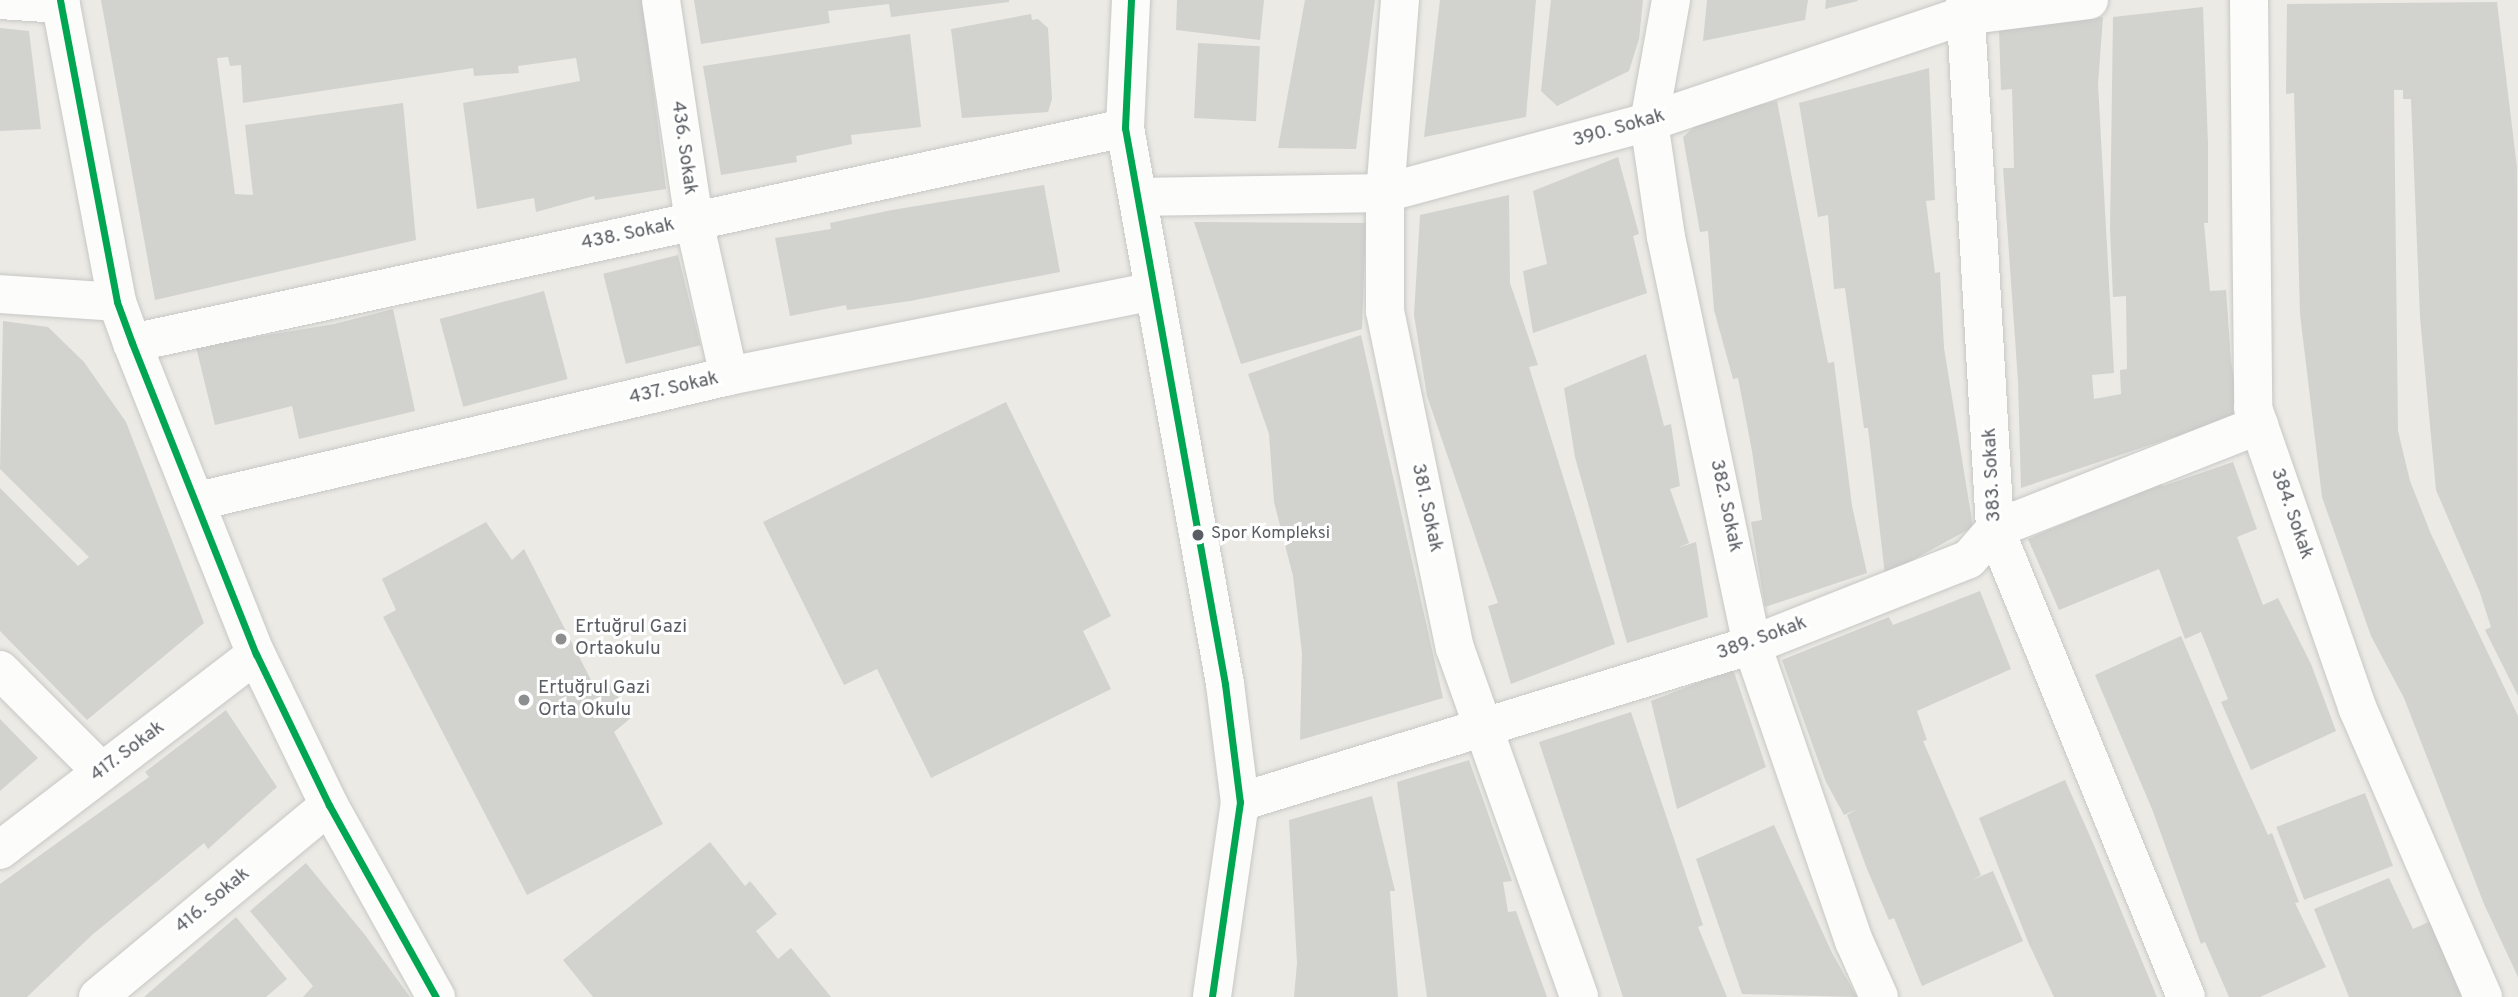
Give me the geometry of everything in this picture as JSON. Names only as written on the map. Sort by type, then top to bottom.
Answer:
[{"type":"street","name":"436. Sokak","points":[[662,0],[694,220],[729,376]]},
{"type":"street","points":[[1131,0],[1125,128],[1225,684],[1240,802],[1212,997]]},
{"type":"street","name":"381. Sokak","points":[[1400,0],[1385,193],[1385,311],[1455,648],[1579,997]]},
{"type":"street","name":"382. Sokak","points":[[1671,0],[1649,122],[1666,237],[1752,645],[1854,941],[1879,997]]},
{"type":"street","name":"390. Sokak","points":[[1138,197],[1385,193],[1649,122],[1964,8],[2089,0]]},
{"type":"street","name":"384. Sokak","points":[[2249,0],[2252,408],[2357,707],[2483,997]]},
{"type":"street","points":[[0,1],[60,2],[117,302],[132,343],[198,500],[257,654],[329,805],[436,997]]},
{"type":"street","name":"383. Sokak","points":[[1964,8],[1984,294],[1995,529],[2186,997]]},
{"type":"street","name":"438. Sokak","points":[[132,343],[1125,128]]},
{"type":"street","name":"437. Sokak","points":[[198,500],[729,376],[1154,290]]},
{"type":"street","points":[[0,293],[117,302]]},
{"type":"street","name":"389. Sokak","points":[[1240,802],[1752,645],[1969,559],[1995,529],[2259,425]]},
{"type":"street","name":"417. Sokak","points":[[0,850],[257,654]]},
{"type":"street","points":[[0,670],[102,772]]},
{"type":"street","name":"416. Sokak","points":[[97,997],[329,805]]},
{"type":"building","points":[[101,0],[642,0],[666,189],[595,200],[594,196],[536,212],[534,198],[477,209],[463,103],[580,81],[576,58],[518,66],[519,73],[474,76],[473,68],[243,103],[241,65],[230,66],[228,57],[217,58],[235,194],[253,195],[245,125],[403,103],[416,240],[155,300]]},
{"type":"building","points":[[694,0],[1009,2],[891,17],[889,4],[828,11],[830,23],[701,44]]},
{"type":"building","points":[[1177,0],[1264,0],[1260,40],[1176,30]]},
{"type":"building","points":[[1305,0],[1375,0],[1356,149],[1278,148]]},
{"type":"building","points":[[1440,0],[1536,0],[1526,117],[1424,137]]},
{"type":"building","points":[[1551,0],[1643,0],[1639,39],[1629,71],[1557,106],[1541,91]]},
{"type":"building","points":[[1707,0],[1808,0],[1805,20],[1703,41]]},
{"type":"building","points":[[1826,0],[1857,0],[1858,1],[1825,9]]},
{"type":"building","points":[[2497,2],[2517,168],[2518,696],[2485,630],[2491,627],[2479,590],[2436,490],[2420,317],[2411,99],[2403,99],[2403,90],[2394,90],[2398,431],[2410,481],[2431,534],[2518,716],[2518,977],[2484,904],[2404,698],[2371,636],[2322,497],[2300,314],[2294,93],[2286,94],[2287,4]]},
{"type":"building","points":[[2203,7],[2208,144],[2208,223],[2204,223],[2210,291],[2226,290],[2231,361],[2240,415],[2021,488],[2018,381],[2003,168],[2014,168],[2012,89],[2001,90],[1999,30],[2103,17],[2098,84],[2114,373],[2092,375],[2094,399],[2121,394],[2120,370],[2127,369],[2126,296],[2113,297],[2110,229],[2113,17]]},
{"type":"building","points":[[1031,14],[1032,20],[1038,19],[1048,28],[1052,99],[1048,112],[962,118],[951,29]]},
{"type":"building","points":[[0,28],[29,31],[41,129],[0,131]]},
{"type":"building","points":[[910,34],[921,127],[851,135],[852,144],[796,156],[797,162],[721,175],[703,66]]},
{"type":"building","points":[[1198,43],[1260,46],[1256,121],[1194,118]]},
{"type":"building","points":[[1929,68],[1935,200],[1926,201],[1935,273],[1940,272],[1944,348],[1973,527],[1885,575],[1868,428],[1864,428],[1845,288],[1834,289],[1828,215],[1818,217],[1799,103]]},
{"type":"building","points":[[1777,101],[1828,363],[1834,362],[1852,506],[1867,573],[1765,607],[1751,522],[1762,520],[1752,451],[1738,378],[1733,379],[1714,310],[1708,231],[1700,232],[1683,137],[1705,117]]},
{"type":"building","points":[[1618,157],[1639,234],[1633,236],[1647,293],[1533,333],[1523,271],[1547,264],[1533,191]]},
{"type":"building","points":[[1044,185],[1060,272],[910,301],[847,310],[846,305],[790,316],[775,238],[831,229],[830,223],[892,210]]},
{"type":"building","points":[[1509,195],[1510,283],[1538,365],[1529,367],[1615,644],[1511,684],[1488,606],[1498,603],[1427,396],[1414,315],[1420,215]]},
{"type":"building","points":[[1194,222],[1366,223],[1362,329],[1241,364]]},
{"type":"building","points":[[678,255],[700,345],[626,364],[603,274]]},
{"type":"building","points":[[544,291],[568,379],[463,407],[440,319]]},
{"type":"building","points":[[393,309],[415,411],[299,439],[292,406],[215,425],[196,347],[334,324]]},
{"type":"building","points":[[3,321],[48,327],[84,362],[126,422],[204,623],[87,720],[0,631],[0,488],[78,566],[89,557],[0,469]]},
{"type":"building","points":[[1361,335],[1443,698],[1300,740],[1302,653],[1293,576],[1274,502],[1269,434],[1248,374]]},
{"type":"building","points":[[1646,354],[1664,426],[1671,424],[1680,486],[1670,489],[1689,543],[1677,548],[1696,542],[1708,617],[1627,643],[1575,457],[1564,388]]},
{"type":"building","points":[[1006,402],[1111,616],[1083,631],[1111,689],[931,778],[877,669],[844,685],[763,522]]},
{"type":"building","points":[[2233,462],[2257,529],[2237,537],[2263,605],[2278,598],[2311,664],[2336,731],[2251,770],[2221,702],[2228,699],[2201,632],[2185,639],[2159,569],[2059,610],[2028,539],[2161,482],[2163,486]]},
{"type":"building","name":"Ertuğrul Gazi Orta Okulu","points":[[486,522],[512,560],[524,549],[593,684],[606,679],[632,717],[614,732],[663,824],[527,895],[383,617],[396,610],[382,579]]},
{"type":"building","points":[[1980,591],[2011,669],[1917,711],[1927,740],[1923,741],[1981,875],[1972,880],[1993,871],[2023,941],[1922,986],[1894,918],[1889,920],[1847,815],[1857,809],[1844,815],[1826,782],[1782,660],[1889,617],[1893,625]]},
{"type":"building","points":[[2181,636],[2268,835],[2272,833],[2299,902],[2295,903],[2326,967],[2260,997],[2229,997],[2205,942],[2201,944],[2152,809],[2095,675]]},
{"type":"building","points":[[1733,669],[1766,767],[1677,809],[1651,701]]},
{"type":"building","points":[[226,710],[277,787],[208,849],[204,843],[92,935],[27,997],[0,997],[0,884],[149,777],[145,772]]},
{"type":"building","points":[[1631,712],[1703,925],[1698,927],[1727,997],[1623,997],[1539,742]]},
{"type":"building","points":[[0,719],[38,758],[0,791]]},
{"type":"building","points":[[1469,760],[1512,881],[1503,882],[1508,912],[1516,911],[1547,997],[1427,997],[1397,782]]},
{"type":"building","points":[[2065,780],[2157,997],[2054,997],[2029,944],[1979,818]]},
{"type":"building","points":[[2365,793],[2393,866],[2304,900],[2276,827]]},
{"type":"building","points":[[1372,796],[1395,891],[1390,891],[1398,997],[1294,997],[1297,963],[1289,820]]},
{"type":"building","points":[[1774,825],[1832,953],[1857,997],[1742,994],[1696,859]]},
{"type":"building","points":[[710,842],[745,886],[750,881],[777,914],[756,931],[778,959],[791,948],[831,997],[593,997],[563,960]]},
{"type":"building","points":[[306,863],[365,935],[410,997],[303,997],[313,986],[250,911]]},
{"type":"building","points":[[2389,878],[2413,929],[2431,921],[2462,990],[2460,997],[2349,997],[2314,909]]},
{"type":"building","points":[[236,917],[287,979],[266,997],[144,997]]},
{"type":"transit line","points":[[60,0],[117,302],[132,343],[256,654],[329,805],[436,997]]},
{"type":"transit line","points":[[1131,0],[1125,128],[1225,684],[1240,802],[1212,997]]},
{"type":"place","name":"Spor Kompleksi","points":[[1198,535]]},
{"type":"place","name":"Ertuğrul Gazi Ortaokulu","points":[[561,639]]},
{"type":"place","name":"Ertuğrul Gazi Orta Okulu","points":[[524,700]]}]
